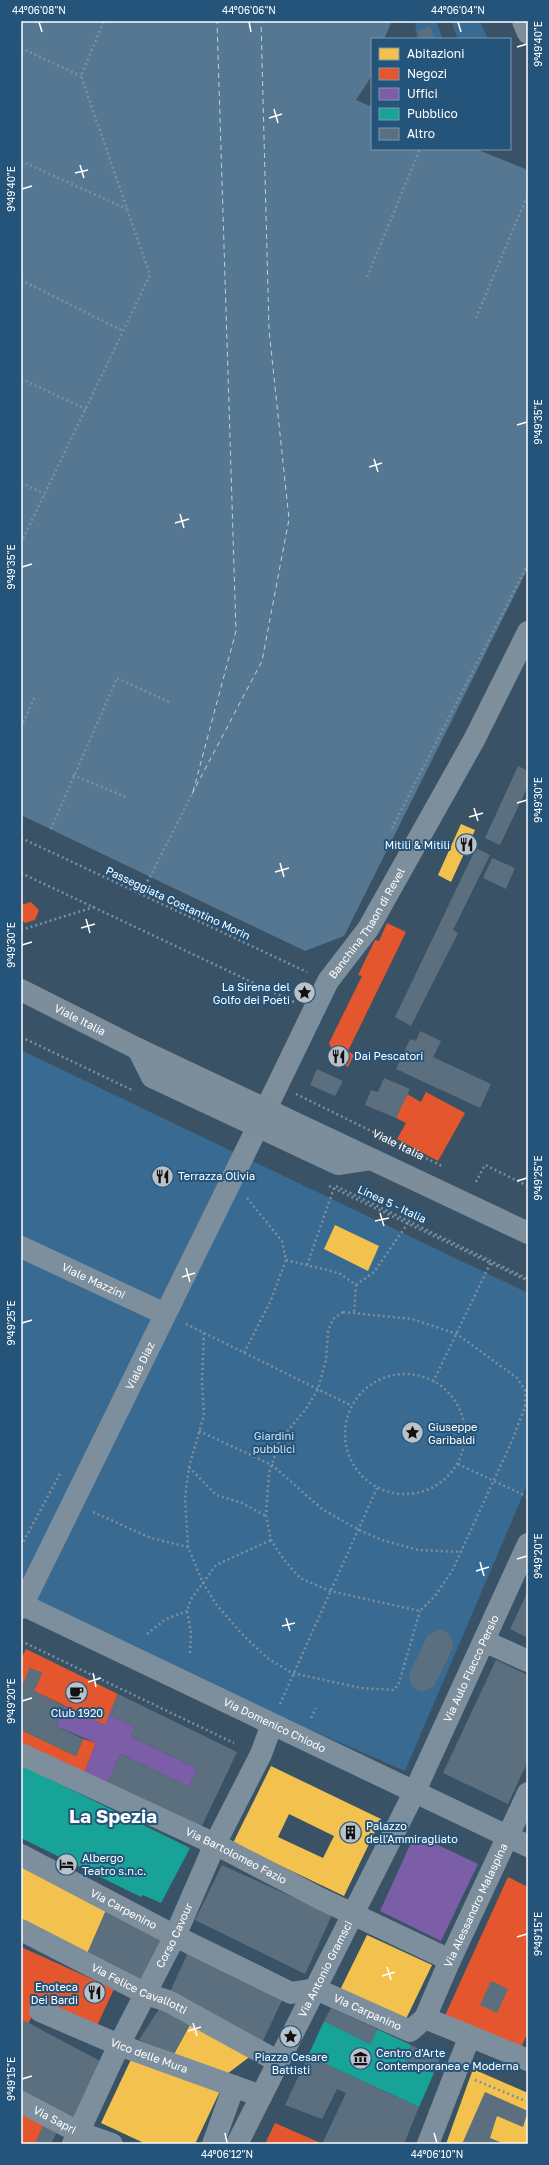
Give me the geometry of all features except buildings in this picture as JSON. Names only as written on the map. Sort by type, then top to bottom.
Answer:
[{"type":"main road","name":"Viale Italia","points":[[21,990],[138,1049],[152,1077],[262,1118],[338,1164],[371,1159],[528,1233]]},
{"type":"street","points":[[523,21],[528,33]]},
{"type":"street","name":"Banchina Thaon di Revel","points":[[262,1118],[328,981],[368,929],[474,740],[528,632]]},
{"type":"street","name":"Viale Diaz","points":[[21,1606],[262,1118]]},
{"type":"street","name":"Viale Mazzini","points":[[21,1247],[165,1314]]},
{"type":"street","name":"Via Aulo Flacco Persio","points":[[414,1793],[528,1544]]},
{"type":"street","name":"Via Domenico Chiodo","points":[[21,1606],[528,1846]]},
{"type":"street","points":[[484,1641],[528,1661]]},
{"type":"street","name":"Corso Cavour","points":[[75,2138],[119,2045],[175,1936],[215,1844],[261,1754],[272,1724]]},
{"type":"street","name":"Via Bartolomeo Fazio","points":[[21,1754],[215,1844],[321,1899],[354,1913],[450,1960]]},
{"type":"street","name":"Via Antonio Gramsci","points":[[237,2144],[277,2061],[316,1988],[414,1793]]},
{"type":"street","name":"Via Alessandro Malaspina","points":[[425,2018],[450,1960],[528,1793]]},
{"type":"street","name":"Via Carpenino","points":[[21,1855],[175,1936],[291,1993],[316,1988]]},
{"type":"street","name":"Via Felice Cavallotti","points":[[21,1930],[146,1994],[168,2001],[277,2061]]},
{"type":"street","name":"Via Carpanino","points":[[316,1988],[410,2031],[425,2018]]},
{"type":"street","name":"Vico delle Mura","points":[[40,2011],[119,2045],[261,2096]]},
{"type":"street","points":[[425,2018],[469,2038],[528,2060]]},
{"type":"street","points":[[428,2144],[469,2038]]},
{"type":"street","points":[[213,2144],[234,2086]]},
{"type":"street","name":"Via Sapri","points":[[21,2102],[75,2138],[112,2144]]},
{"type":"path","points":[[21,543],[150,275],[81,76],[104,21]]},
{"type":"path","points":[[21,48],[81,76]]},
{"type":"path","points":[[366,277],[420,150]]},
{"type":"path","points":[[21,161],[127,210]]},
{"type":"path","points":[[476,318],[528,194]]},
{"type":"path","points":[[21,280],[123,331]]},
{"type":"path","points":[[21,379],[86,409]]},
{"type":"path","points":[[21,483],[45,494]]},
{"type":"path","points":[[392,828],[528,564]]},
{"type":"path","points":[[51,830],[73,775],[117,678],[169,702]]},
{"type":"path","points":[[21,728],[36,696]]},
{"type":"path","points":[[73,775],[126,797]]},
{"type":"path","points":[[139,894],[150,877],[192,794]]},
{"type":"path","name":"Passeggiata Costantino Morin","points":[[21,838],[328,981]]},
{"type":"path","points":[[21,873],[314,1012]]},
{"type":"path","points":[[21,930],[94,907]]},
{"type":"path","name":"Viale Italia","points":[[278,1085],[446,1168]]},
{"type":"path","points":[[471,1180],[477,1183],[485,1165],[528,1186]]},
{"type":"path","points":[[232,1179],[282,1242],[286,1260],[284,1270],[271,1300],[244,1353]]},
{"type":"path","name":"Linea 5 - Italia","points":[[334,1188],[327,1184],[528,1280]]},
{"type":"path","points":[[307,1265],[334,1188],[528,1280]]},
{"type":"path","points":[[356,1284],[374,1272],[408,1223]]},
{"type":"path","points":[[286,1260],[339,1272],[356,1284]]},
{"type":"path","points":[[433,1382],[491,1262]]},
{"type":"path","points":[[354,1313],[356,1284]]},
{"type":"path","points":[[204,1334],[202,1381],[204,1415],[189,1467],[185,1497],[188,1546],[203,1583],[216,1604],[240,1633],[267,1658],[292,1673],[362,1688],[394,1690],[399,1683],[420,1611],[444,1584],[461,1552],[495,1482],[525,1407],[526,1390],[517,1378],[457,1334],[412,1319],[343,1312],[333,1319],[328,1331],[326,1360],[318,1389],[306,1409],[280,1440],[269,1473],[266,1516],[271,1540],[300,1578],[330,1591],[420,1611]]},
{"type":"path","points":[[165,1314],[352,1406]]},
{"type":"path","points":[[397,1375],[416,1375],[433,1382],[448,1394],[459,1409],[464,1427],[463,1446],[458,1464],[445,1479],[424,1491],[413,1494],[394,1493],[377,1488],[362,1476],[351,1461],[347,1449],[346,1424],[352,1406],[363,1391],[379,1380],[397,1375]]},
{"type":"path","points":[[199,1431],[272,1464],[322,1509],[359,1530],[382,1540],[418,1550],[461,1552]]},
{"type":"path","points":[[458,1464],[528,1497]]},
{"type":"path","points":[[189,1467],[216,1495],[242,1503],[266,1516]]},
{"type":"path","points":[[284,1693],[377,1488]]},
{"type":"path","points":[[73,1502],[151,1538],[188,1546]]},
{"type":"path","points":[[190,1653],[191,1633],[187,1611],[191,1599],[216,1565],[271,1540]]},
{"type":"path","points":[[147,1634],[166,1619],[187,1611]]},
{"type":"path","points":[[21,1641],[234,1743]]},
{"type":"path","points":[[309,1722],[316,1708]]},
{"type":"path","points":[[470,2078],[528,2102]]},
{"type":"green space","points":[[415,21],[436,21],[443,38],[417,38]]},
{"type":"green space","points":[[451,21],[480,21],[488,38],[458,38]]},
{"type":"green space","name":"Giardini pubblici","points":[[21,1050],[528,1293],[528,1483],[405,1771],[263,1709],[21,1592]]},
{"type":"shaded area","points":[[21,21],[392,21],[384,38],[371,38],[371,77],[356,100],[371,107],[371,150],[478,150],[528,170],[528,568],[344,936],[305,951],[21,815]]},
{"type":"ferry route","points":[[193,792],[236,631],[217,21]]},
{"type":"ferry route","points":[[192,794],[262,661],[289,519],[269,330],[261,21]]},
{"type":"place","name":"Mitili & Mitili","points":[[466,845]]},
{"type":"place","name":"La Sirena del Golfo dei Poeti","points":[[305,993]]},
{"type":"place","name":"Dai Pescatori","points":[[338,1056]]},
{"type":"place","name":"Terrazza Olivia","points":[[162,1176]]},
{"type":"place","name":"Giuseppe Garibaldi","points":[[413,1433]]},
{"type":"place","name":"Club 1920","points":[[77,1693]]},
{"type":"place","name":"Palazzo dell'Ammiragliato","points":[[350,1832]]},
{"type":"place","name":"Albergo Teatro s.n.c.","points":[[67,1864]]},
{"type":"place","name":"Enoteca Dei Bardi","points":[[94,1993]]},
{"type":"place","name":"Piazza Cesare Battisti","points":[[291,2037]]},
{"type":"place","name":"Centro d'Arte Contemporanea e Moderna","points":[[361,2059]]},
{"type":"district","name":"La Spezia","points":[[113,1816]]}]
